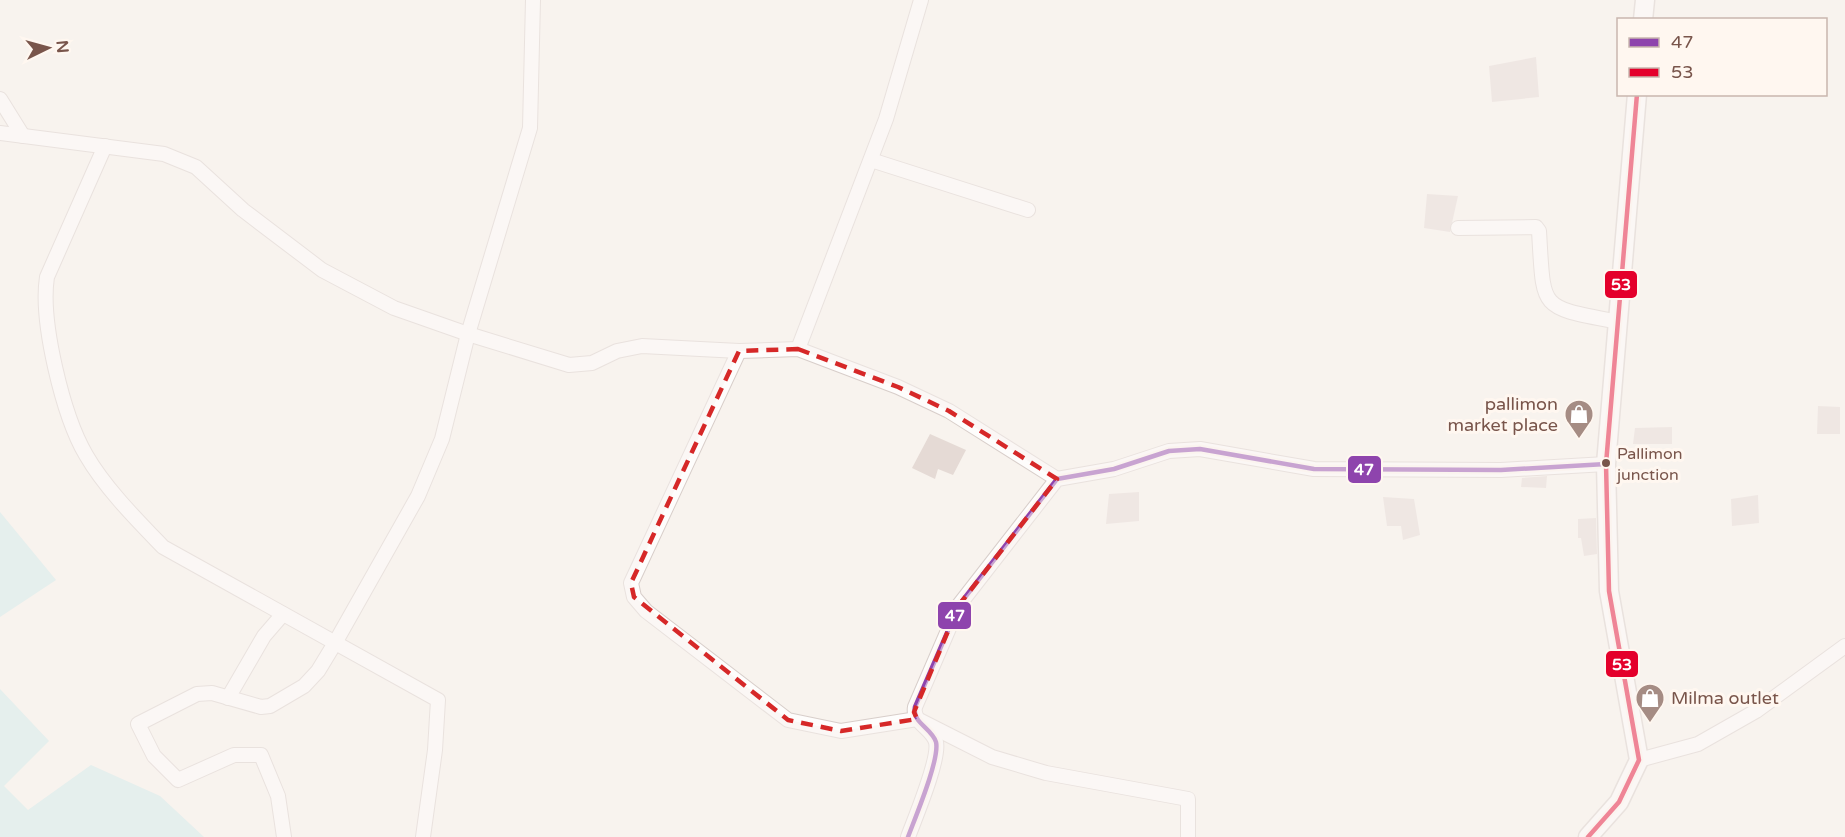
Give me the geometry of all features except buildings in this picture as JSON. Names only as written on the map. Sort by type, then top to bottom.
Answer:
[{"type":"street","points":[[284,837],[278,796],[261,755],[234,755],[178,780],[154,756],[138,724],[197,694],[212,693],[261,707],[270,706],[311,680],[336,643],[422,487],[442,439],[468,334],[530,128],[533,0]]},
{"type":"street","points":[[798,349],[886,119],[921,0]]},
{"type":"street","points":[[1643,18],[1645,0]]},
{"type":"street","points":[[1588,837],[1619,802],[1639,760],[1609,591],[1606,464],[1637,96]]},
{"type":"street","points":[[0,99],[23,136]]},
{"type":"street","points":[[0,133],[164,154],[196,167],[243,210],[322,270],[394,308],[468,334],[569,365],[592,363],[617,351],[642,345],[739,351],[798,349],[898,387],[949,411],[1057,479],[1114,469],[1170,451],[1200,449],[1314,469],[1501,470],[1606,464]]},
{"type":"street","points":[[105,146],[47,277],[44,296],[65,403],[86,455],[134,518],[163,546],[438,700],[435,750],[423,837]]},
{"type":"street","points":[[871,160],[1028,210]]},
{"type":"street","points":[[1458,228],[1536,227],[1539,231],[1542,285],[1555,307],[1618,322]]},
{"type":"street","points":[[739,351],[631,583],[634,597],[646,611],[788,720],[841,730],[917,719],[992,757],[1036,770],[1188,798],[1188,837]]},
{"type":"street","points":[[908,837],[926,788],[937,748],[933,736],[917,719],[915,707],[959,605],[1057,479]]},
{"type":"street","points":[[228,698],[264,636],[283,614]]},
{"type":"street","points":[[1639,760],[1698,744],[1708,739],[1756,711],[1845,646]]},
{"type":"highlighted area","points":[[798,349],[898,387],[949,411],[1057,479],[959,605],[914,712],[917,719],[841,731],[788,720],[634,597],[631,583],[739,351]]},
{"type":"water","points":[[0,512],[56,580],[0,617]]},
{"type":"water","points":[[0,689],[49,741],[4,786],[28,810],[91,765],[160,796],[204,837],[0,837]]},
{"type":"transit line","name":"53","points":[[1588,837],[1619,802],[1639,760],[1609,591],[1606,464],[1637,96]]},
{"type":"transit line","name":"47","points":[[908,837],[926,789],[936,750],[934,737],[916,717],[915,707],[959,605],[1057,479],[1114,469],[1169,451],[1200,449],[1314,469],[1501,470],[1606,464]]},
{"type":"place","name":"pallimon market place","points":[[1579,440]]},
{"type":"place","name":"Pallimon junction","points":[[1606,463]]},
{"type":"place","name":"Milma outlet","points":[[1650,724]]}]
